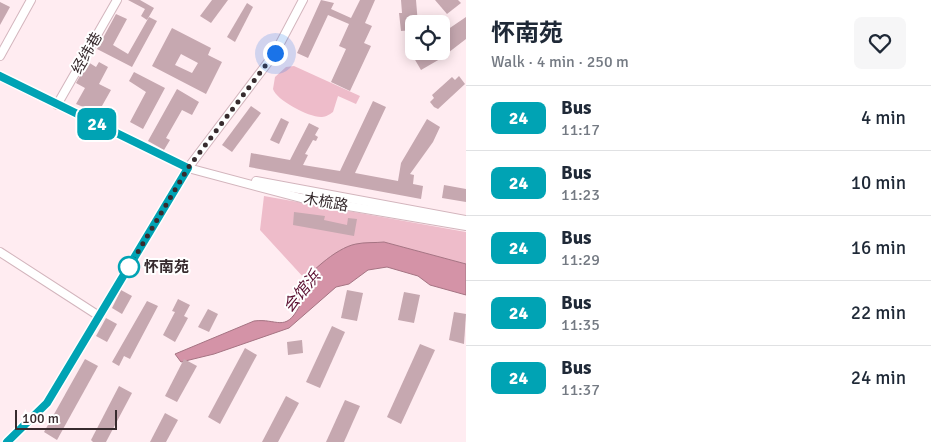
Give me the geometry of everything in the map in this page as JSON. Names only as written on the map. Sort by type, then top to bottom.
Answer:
[{"type":"street","points":[[0,56],[31,0]]},
{"type":"street","name":"经纬巷","points":[[57,105],[118,0]]},
{"type":"street","points":[[11,441],[47,403],[188,168],[275,53],[303,0]]},
{"type":"street","name":"木梳路","points":[[0,76],[188,168],[301,198],[466,226]]},
{"type":"street","name":"木梳路","points":[[188,168],[202,167],[277,186],[466,220]]},
{"type":"street","points":[[0,252],[99,316]]},
{"type":"shaded area","points":[[294,66],[360,96],[356,104],[338,96],[333,112],[322,117],[310,115],[294,108],[280,98],[273,89],[275,77],[286,67]]},
{"type":"shaded area","points":[[264,196],[466,232],[466,264],[384,242],[356,244],[343,249],[305,279],[260,230]]},
{"type":"water","name":"会馆浜","points":[[384,242],[466,264],[466,295],[430,285],[418,276],[387,267],[368,270],[349,284],[336,287],[289,328],[214,354],[181,362],[175,354],[254,321],[280,323],[289,320],[299,307],[294,292],[322,263],[339,251],[359,243]]},
{"type":"building","points":[[128,0],[140,0],[154,8],[147,20],[141,16],[145,9]]},
{"type":"building","points":[[212,0],[228,0],[211,23],[200,16]]},
{"type":"building","points":[[321,0],[334,3],[331,9],[351,18],[360,0],[375,0],[365,23],[372,26],[364,43],[371,46],[350,91],[331,82],[346,49],[339,46],[349,24],[328,15],[308,58],[297,53]]},
{"type":"building","points":[[401,0],[416,0],[417,15],[405,15],[405,31],[401,31],[399,13],[402,13]]},
{"type":"building","points":[[435,0],[458,0],[461,3],[447,14]]},
{"type":"building","points":[[0,2],[10,7],[0,25]]},
{"type":"building","points":[[247,3],[253,7],[235,42],[227,37]]},
{"type":"building","points":[[116,14],[127,19],[113,45],[128,54],[149,17],[157,21],[132,67],[97,49]]},
{"type":"building","points":[[466,17],[466,39],[450,51],[450,28]]},
{"type":"building","points":[[172,28],[211,48],[208,55],[222,62],[206,94],[152,66]],"holes":[[[181,54],[198,63],[192,73],[175,65]]]},
{"type":"building","points":[[415,60],[438,60],[421,70]]},
{"type":"building","points":[[88,62],[96,67],[99,62],[108,67],[99,84],[111,90],[98,113],[76,104],[85,88],[76,83]]},
{"type":"building","points":[[134,72],[165,88],[143,129],[130,122],[146,92],[129,81]]},
{"type":"building","points":[[459,76],[465,84],[438,109],[434,107],[430,102],[434,98],[432,95],[452,77],[455,80]]},
{"type":"building","points":[[177,89],[199,102],[192,115],[182,110],[166,138],[170,140],[164,150],[148,141]]},
{"type":"building","points":[[373,101],[386,107],[355,173],[398,181],[401,163],[427,119],[440,127],[433,142],[410,174],[414,175],[413,184],[423,186],[421,199],[249,167],[251,153],[290,160],[309,123],[319,128],[315,135],[318,137],[316,141],[313,140],[305,154],[308,155],[303,165],[340,171]]},
{"type":"building","points":[[251,106],[261,113],[232,152],[222,145]]},
{"type":"building","points":[[281,118],[289,122],[279,144],[270,140]]},
{"type":"building","points":[[444,185],[466,189],[466,202],[442,198]]},
{"type":"building","points":[[294,212],[325,216],[324,220],[347,225],[348,218],[357,219],[354,236],[293,225]]},
{"type":"building","points":[[121,290],[132,296],[122,314],[112,308]]},
{"type":"building","points":[[347,290],[363,293],[357,321],[341,318]]},
{"type":"building","points":[[404,292],[420,295],[414,323],[398,320]]},
{"type":"building","points":[[178,299],[190,305],[184,316],[188,318],[175,342],[163,335],[175,312],[172,311]]},
{"type":"building","points":[[147,301],[158,306],[130,359],[124,356],[119,366],[112,362]]},
{"type":"building","points":[[208,309],[218,314],[209,332],[198,327]]},
{"type":"building","points":[[454,312],[466,314],[464,344],[449,340]]},
{"type":"building","points":[[106,318],[117,324],[107,342],[96,336]]},
{"type":"building","points":[[332,326],[345,332],[320,388],[306,382]]},
{"type":"building","points":[[302,340],[303,353],[288,355],[287,342]]},
{"type":"building","points":[[420,344],[435,350],[401,424],[387,417]]},
{"type":"building","points":[[245,348],[257,355],[220,424],[208,417]]},
{"type":"building","points":[[85,359],[98,366],[57,440],[44,432]]},
{"type":"building","points":[[184,359],[197,366],[177,402],[165,396]]},
{"type":"building","points":[[119,386],[132,393],[106,442],[93,442],[91,440]]},
{"type":"building","points":[[286,396],[299,403],[278,442],[262,442]]},
{"type":"building","points":[[345,400],[360,406],[344,442],[326,442]]},
{"type":"building","points":[[165,413],[178,420],[166,442],[150,442]]},
{"type":"bus line","name":"24","points":[[0,76],[68,111],[188,168],[47,403],[7,442]]},
{"type":"place","name":"怀南苑","points":[[129,267]]},
{"type":"route","points":[[129,267],[188,168],[275,53]]}]
